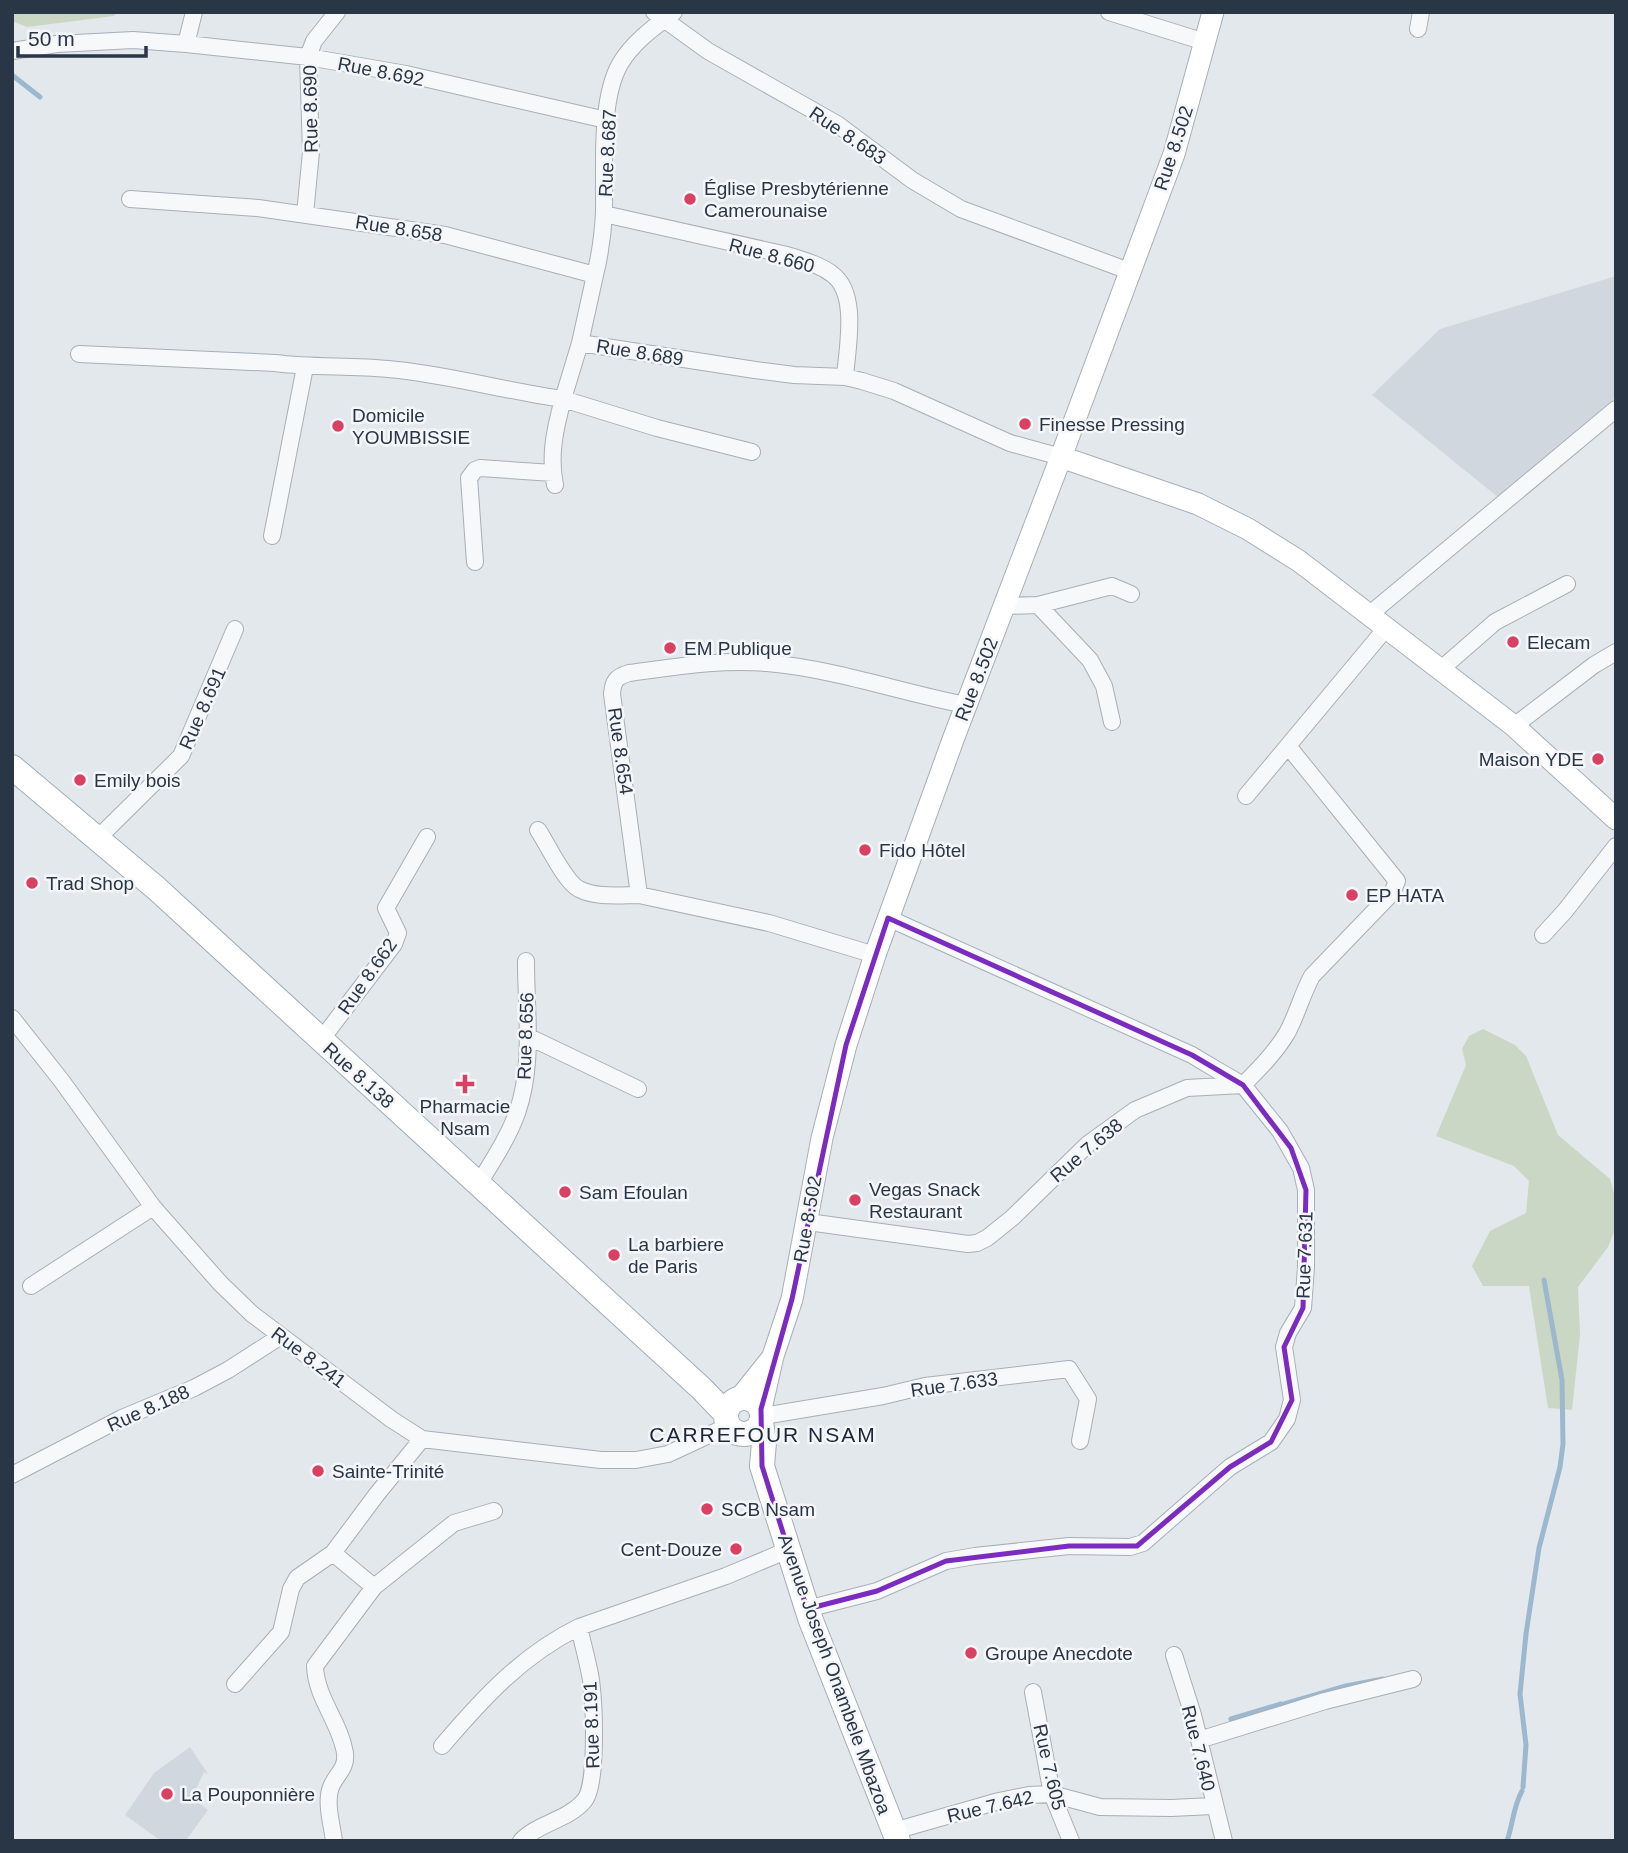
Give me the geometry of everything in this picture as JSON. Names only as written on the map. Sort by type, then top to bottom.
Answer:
[{"type":"main road","name":"Rue 8.502","points":[[744,1415],[773,1356],[792,1299],[822,1138],[846,1045],[875,955],[966,705],[1174,154],[1213,12]]},
{"type":"main road","points":[[1061,457],[1198,504],[1236,523],[1299,561],[1514,726],[1616,819]]},
{"type":"main road","name":"Rue 8.138","points":[[12,767],[99,838],[702,1388],[744,1415]]},
{"type":"main road","name":"Avenue Joseph Onambele Mbazoa","points":[[744,1415],[807,1609],[896,1836]]},
{"type":"street","points":[[186,44],[194,12]]},
{"type":"street","name":"Rue 8.690","points":[[305,214],[311,152],[308,58],[314,41],[337,12]]},
{"type":"street","points":[[1109,12],[1205,41]]},
{"type":"street","points":[[1418,29],[1421,12]]},
{"type":"street","name":"Rue 8.687","points":[[595,275],[604,214],[606,120],[613,82],[620,64],[664,15]]},
{"type":"street","name":"Rue 8.683","points":[[664,15],[708,51],[837,124],[912,180],[961,209],[1129,271]]},
{"type":"street","name":"Rue 8.692","points":[[12,51],[57,44],[133,40],[308,58],[406,74],[606,120]]},
{"type":"street","name":"Rue 8.658","points":[[130,199],[258,208],[445,235],[595,275]]},
{"type":"street","name":"Rue 8.660","points":[[604,214],[811,262],[834,274],[844,287],[849,305],[845,377]]},
{"type":"street","points":[[580,343],[595,275]]},
{"type":"street","name":"Rue 8.689","points":[[475,562],[469,478],[480,468],[554,479],[553,434],[580,343],[755,370],[845,377],[894,391],[1010,443],[1061,457]]},
{"type":"street","points":[[79,354],[422,373],[563,400],[752,452]]},
{"type":"street","points":[[272,536],[305,367]]},
{"type":"street","points":[[1246,796],[1288,746],[1378,620],[1616,409]]},
{"type":"street","points":[[1440,670],[1494,622],[1567,584]]},
{"type":"street","points":[[1003,606],[1038,605],[1112,586],[1131,594]]},
{"type":"street","points":[[1038,605],[1090,660],[1104,686],[1111,722]]},
{"type":"street","name":"Rue 8.691","points":[[99,838],[181,756],[235,629]]},
{"type":"street","points":[[1514,726],[1594,665],[1616,652]]},
{"type":"street","name":"Rue 8.654","points":[[639,895],[612,694],[613,684],[618,677],[693,665],[765,663],[842,674],[919,696],[966,705]]},
{"type":"street","points":[[1243,1085],[1272,1055],[1287,1032],[1312,976],[1392,893],[1397,881],[1288,746]]},
{"type":"street","points":[[538,831],[577,888],[599,894],[639,895],[769,923],[875,955]]},
{"type":"street","name":"Rue 8.662","points":[[321,1040],[394,944],[398,933],[386,908],[427,837]]},
{"type":"street","points":[[1543,936],[1616,846]]},
{"type":"street","name":"Rue 7.631","points":[[807,1609],[877,1591],[946,1561],[1069,1546],[1137,1546],[1149,1540],[1230,1467],[1271,1442],[1287,1419],[1292,1400],[1284,1347],[1288,1333],[1303,1308],[1306,1190],[1301,1168],[1291,1148],[1243,1085],[1192,1055],[888,918]]},
{"type":"street","name":"Rue 8.656","points":[[478,1185],[516,1114],[527,1062],[526,961]]},
{"type":"street","name":"Rue 8.241","points":[[12,1018],[54,1070],[153,1207],[220,1283],[252,1314],[391,1419],[422,1439],[601,1460],[636,1460],[668,1454],[744,1415]]},
{"type":"street","points":[[527,1036],[638,1089]]},
{"type":"street","name":"Rue 7.638","points":[[807,1222],[977,1243],[1012,1218],[1088,1144],[1135,1110],[1187,1088],[1243,1085]]},
{"type":"street","points":[[31,1286],[153,1207]]},
{"type":"street","name":"Rue 8.188","points":[[12,1475],[122,1418],[194,1388],[281,1336]]},
{"type":"street","name":"Rue 7.633","points":[[744,1415],[883,1396],[926,1386],[1069,1369],[1088,1399],[1080,1441]]},
{"type":"street","points":[[235,1684],[281,1632],[291,1589],[297,1578],[334,1553],[422,1439]]},
{"type":"street","points":[[334,1841],[329,1805],[331,1786],[345,1764],[345,1752],[327,1706],[319,1694],[315,1666],[374,1587],[454,1523],[494,1511]]},
{"type":"street","points":[[442,1746],[477,1705],[517,1666],[556,1638],[579,1627],[726,1576],[788,1550]]},
{"type":"street","points":[[334,1553],[374,1587]]},
{"type":"street","name":"Rue 8.191","points":[[521,1841],[531,1832],[576,1808],[589,1793],[592,1779],[593,1700],[579,1627]]},
{"type":"street","name":"Rue 7.640","points":[[1174,1655],[1224,1841]]},
{"type":"street","points":[[1199,1740],[1325,1701],[1413,1679]]},
{"type":"street","name":"Rue 7.605","points":[[1033,1692],[1052,1794],[1071,1841]]},
{"type":"street","name":"Rue 7.642","points":[[896,1836],[999,1801],[1029,1795],[1052,1794],[1100,1807],[1213,1806]]},
{"type":"highlighted area","points":[[888,918],[1192,1055],[1243,1085],[1291,1148],[1306,1190],[1303,1308],[1284,1347],[1292,1400],[1271,1442],[1230,1467],[1137,1546],[1069,1546],[946,1561],[877,1591],[807,1609],[762,1466],[761,1409],[792,1299],[846,1045]]},
{"type":"shaded area","points":[[1616,276],[1616,397],[1499,498],[1372,395],[1440,329]]},
{"type":"shaded area","name":"La Pouponnière","points":[[190,1747],[208,1774],[204,1772],[192,1798],[208,1810],[187,1839],[189,1841],[161,1841],[125,1815],[154,1773]]},
{"type":"green space","points":[[12,12],[118,12],[114,16],[27,27],[12,21]]},
{"type":"green space","points":[[1483,1029],[1515,1045],[1526,1056],[1558,1135],[1610,1179],[1616,1200],[1616,1227],[1608,1247],[1578,1287],[1580,1335],[1572,1410],[1548,1408],[1529,1286],[1483,1286],[1472,1266],[1490,1231],[1526,1213],[1529,1181],[1514,1166],[1436,1136],[1466,1065],[1462,1049],[1469,1036]]},
{"type":"waterway","points":[[12,75],[40,97]]},
{"type":"waterway","points":[[1523,1787],[1526,1745],[1520,1694],[1526,1634],[1539,1548],[1560,1467],[1563,1444],[1562,1380],[1544,1280]]},
{"type":"waterway","points":[[1284,1704],[1346,1686],[1383,1679]]},
{"type":"waterway","points":[[1231,1719],[1281,1704]]},
{"type":"waterway","points":[[1507,1841],[1522,1791]]},
{"type":"place","name":"Église Presbytérienne Camerounaise","points":[[690,199]]},
{"type":"place","name":"Finesse Pressing","points":[[1025,424]]},
{"type":"place","name":"Domicile YOUMBISSIE","points":[[338,426]]},
{"type":"place","name":"Elecam","points":[[1513,642]]},
{"type":"place","name":"EM Publique","points":[[670,648]]},
{"type":"place","name":"Maison YDE","points":[[1598,759]]},
{"type":"place","name":"Emily bois","points":[[80,780]]},
{"type":"place","name":"Fido Hôtel","points":[[865,850]]},
{"type":"place","name":"Trad Shop","points":[[32,883]]},
{"type":"place","name":"EP HATA","points":[[1352,895]]},
{"type":"place","name":"Pharmacie Nsam","points":[[465,1084]]},
{"type":"place","name":"Sam Efoulan","points":[[565,1192]]},
{"type":"place","name":"Vegas Snack Restaurant","points":[[855,1200]]},
{"type":"place","name":"La barbiere de Paris","points":[[614,1255]]},
{"type":"place","name":"Sainte-Trinité","points":[[318,1471]]},
{"type":"place","name":"SCB Nsam","points":[[707,1509]]},
{"type":"place","name":"Cent-Douze","points":[[736,1549]]},
{"type":"place","name":"Groupe Anecdote","points":[[971,1653]]},
{"type":"place","name":"La Pouponnière","points":[[167,1794]]},
{"type":"district","name":"CARREFOUR NSAM","points":[[763,1435]]}]
